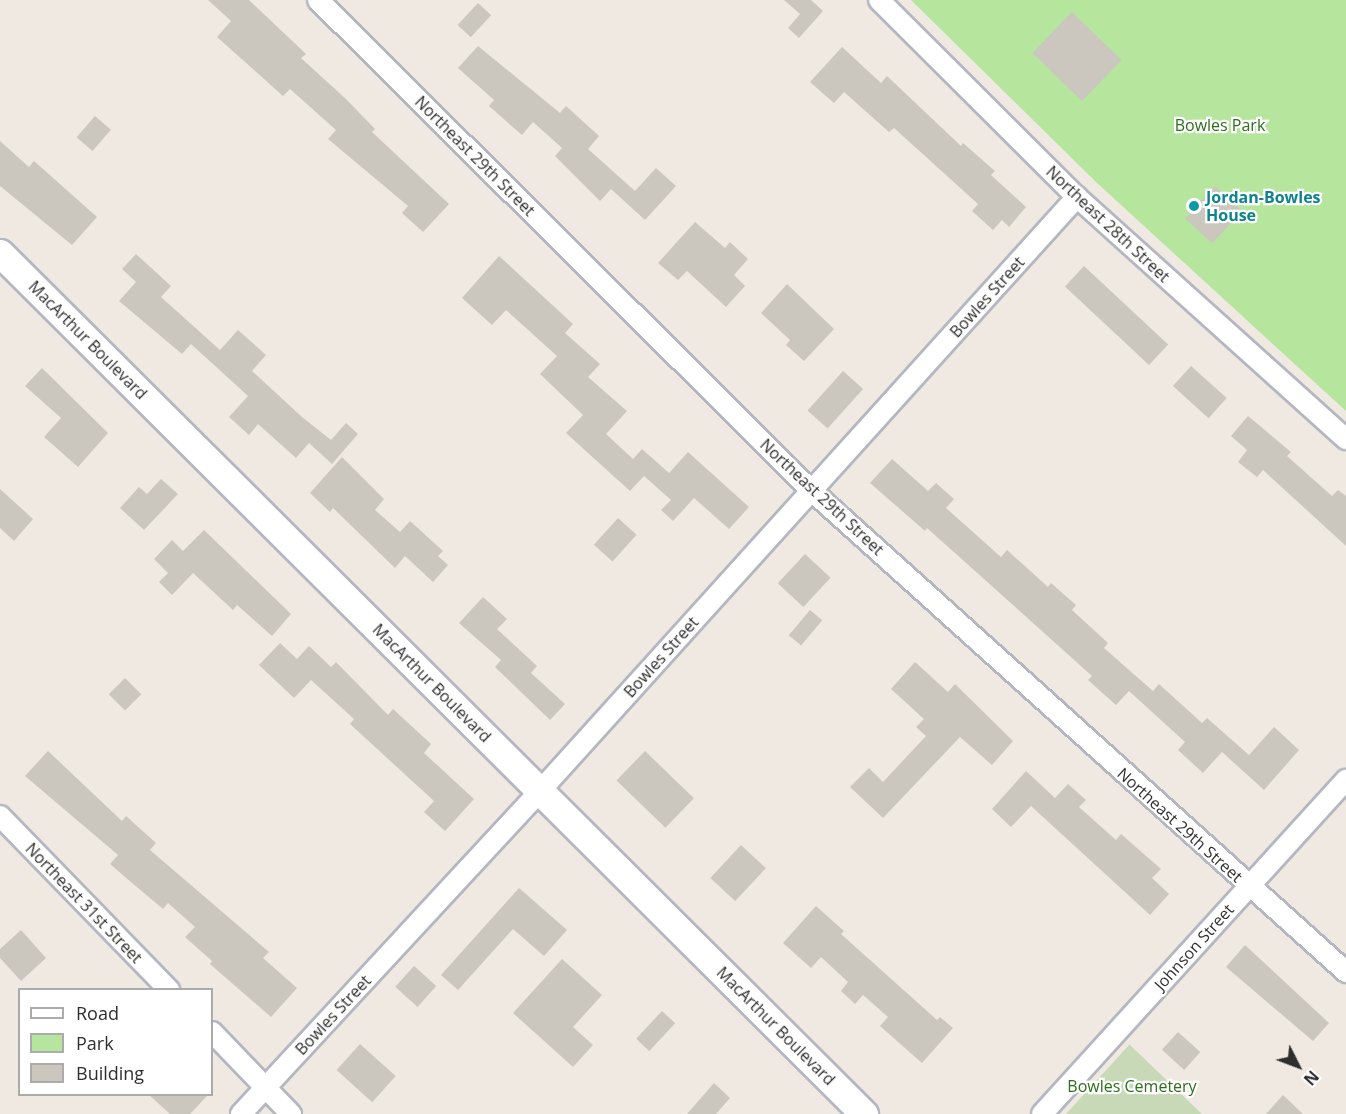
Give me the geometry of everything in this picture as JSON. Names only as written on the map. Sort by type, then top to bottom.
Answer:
[{"type":"main road","name":"MacArthur Boulevard","points":[[0,253],[864,1114]]},
{"type":"street","name":"Northeast 29th Street","points":[[318,0],[812,491],[1346,972]]},
{"type":"street","name":"Northeast 28th Street","points":[[879,0],[1077,197],[1346,439]]},
{"type":"street","name":"Bowles Street","points":[[241,1114],[540,791],[1077,197]]},
{"type":"street","name":"Johnson Street","points":[[1042,1114],[1346,780]]},
{"type":"street","name":"Northeast 31st Street","points":[[0,816],[167,988]]},
{"type":"street","points":[[213,1033],[291,1114]]},
{"type":"green space","name":"Bowles Park","points":[[911,0],[1346,0],[1346,411],[1096,182]]},
{"type":"green space","name":"Bowles Cemetery","points":[[1130,1045],[1202,1114],[1066,1114]]},
{"type":"building","points":[[208,0],[249,0],[306,54],[301,58],[375,129],[372,132],[449,204],[423,232],[402,213],[408,206],[328,139],[336,130],[290,89],[283,96],[217,37],[231,21]]},
{"type":"building","points":[[784,0],[811,0],[823,11],[799,38],[788,28],[800,14]]},
{"type":"building","points":[[478,3],[491,15],[471,37],[458,25]]},
{"type":"building","points":[[1072,12],[1122,60],[1082,101],[1032,53]]},
{"type":"building","points":[[478,46],[560,113],[566,106],[599,136],[588,149],[635,191],[656,168],[676,186],[645,220],[611,189],[600,201],[555,156],[562,148],[533,122],[522,135],[489,106],[494,100],[458,68]]},
{"type":"building","points":[[842,47],[881,83],[887,76],[961,146],[963,143],[995,171],[991,175],[1026,207],[1009,227],[1002,220],[993,230],[972,211],[978,204],[894,128],[889,132],[844,92],[834,103],[810,82]]},
{"type":"building","points":[[95,116],[111,130],[92,151],[77,137]]},
{"type":"building","points":[[0,141],[29,167],[34,161],[97,217],[72,245],[0,186]]},
{"type":"building","points":[[1215,186],[1242,211],[1212,243],[1185,218]]},
{"type":"building","points":[[695,222],[725,248],[730,242],[748,259],[734,275],[745,286],[726,307],[687,271],[678,280],[658,263]]},
{"type":"building","points":[[136,254],[171,286],[161,297],[220,350],[238,330],[266,355],[252,371],[302,417],[331,440],[346,423],[358,434],[332,464],[309,443],[296,458],[258,424],[249,435],[229,417],[248,396],[191,344],[182,354],[119,301],[136,282],[122,269]]},
{"type":"building","points":[[499,256],[573,324],[565,333],[600,364],[588,377],[627,411],[606,434],[633,459],[642,449],[669,473],[688,452],[749,507],[729,529],[694,498],[673,521],[661,510],[671,500],[644,476],[630,491],[566,433],[583,415],[540,374],[557,356],[506,310],[492,325],[462,298]]},
{"type":"building","points":[[1084,266],[1168,344],[1149,365],[1065,286]]},
{"type":"building","points":[[787,284],[834,329],[804,361],[786,345],[790,340],[761,313]]},
{"type":"building","points":[[1191,366],[1227,398],[1209,418],[1173,386]]},
{"type":"building","points":[[42,368],[108,433],[78,467],[44,437],[61,418],[25,386]]},
{"type":"building","points":[[843,371],[863,389],[828,428],[808,410]]},
{"type":"building","points":[[1248,416],[1291,452],[1287,456],[1332,496],[1338,490],[1346,496],[1346,546],[1263,470],[1257,477],[1238,462],[1247,450],[1231,436]]},
{"type":"building","points":[[342,457],[384,499],[375,510],[400,532],[410,521],[443,551],[438,556],[448,565],[433,582],[405,556],[395,568],[333,508],[330,512],[310,493]]},
{"type":"building","points":[[892,459],[928,491],[936,483],[954,499],[946,508],[1001,557],[1007,550],[1048,587],[1051,583],[1076,605],[1072,610],[1108,643],[1104,648],[1153,691],[1159,684],[1202,723],[1207,718],[1249,755],[1274,727],[1299,750],[1264,790],[1222,752],[1203,773],[1178,750],[1185,742],[1129,691],[1116,705],[1088,680],[1092,676],[927,528],[925,531],[870,483]]},
{"type":"building","points":[[161,479],[178,494],[144,530],[120,508],[139,487],[147,494]]},
{"type":"building","points":[[0,489],[33,519],[14,541],[0,528]]},
{"type":"building","points":[[618,518],[637,535],[612,561],[594,545]]},
{"type":"building","points":[[204,530],[291,614],[272,636],[237,605],[233,610],[193,573],[172,595],[159,582],[168,573],[154,559],[172,540],[183,551]]},
{"type":"building","points":[[805,554],[831,578],[803,607],[778,583]]},
{"type":"building","points":[[483,597],[507,619],[497,629],[537,666],[531,673],[565,704],[550,720],[495,667],[501,660],[459,623]]},
{"type":"building","points":[[810,610],[822,620],[801,646],[789,635]]},
{"type":"building","points":[[280,643],[297,659],[309,646],[331,667],[336,662],[388,715],[393,709],[431,744],[424,753],[474,799],[445,831],[424,812],[434,801],[350,724],[354,719],[311,680],[294,698],[259,665]]},
{"type":"building","points":[[915,662],[948,692],[955,684],[1013,741],[992,765],[960,737],[883,818],[850,787],[869,768],[883,782],[926,736],[916,727],[924,719],[891,689]]},
{"type":"building","points":[[125,678],[141,694],[125,711],[109,694]]},
{"type":"building","points":[[48,751],[122,821],[126,816],[156,843],[150,850],[269,952],[263,958],[297,988],[271,1017],[210,964],[212,961],[185,937],[195,927],[168,903],[163,909],[110,864],[118,855],[25,776]]},
{"type":"building","points":[[645,751],[694,798],[665,828],[617,780]]},
{"type":"building","points":[[1026,771],[1055,798],[1068,784],[1086,800],[1079,807],[1116,840],[1121,834],[1161,869],[1152,878],[1169,894],[1150,915],[1031,806],[1011,827],[992,809]]},
{"type":"building","points":[[741,845],[766,868],[735,901],[710,878]]},
{"type":"building","points":[[519,888],[567,930],[544,956],[513,929],[458,990],[441,975]]},
{"type":"building","points":[[816,906],[844,931],[841,934],[937,1020],[940,1017],[953,1028],[922,1063],[880,1026],[888,1017],[863,995],[855,1004],[841,991],[848,982],[821,957],[811,968],[783,943]]},
{"type":"building","points":[[21,930],[46,958],[21,981],[0,958],[0,949]]},
{"type":"building","points":[[1245,945],[1329,1023],[1313,1041],[1226,967]]},
{"type":"building","points":[[562,959],[602,995],[573,1027],[593,1045],[573,1067],[513,1013]]},
{"type":"building","points":[[414,966],[436,986],[418,1007],[395,987]]},
{"type":"building","points":[[662,1011],[675,1023],[649,1051],[636,1039]]},
{"type":"building","points":[[1178,1032],[1200,1052],[1184,1070],[1162,1050]]},
{"type":"building","points":[[360,1044],[396,1076],[372,1102],[337,1070]]},
{"type":"building","points":[[714,1083],[730,1098],[716,1114],[687,1114]]},
{"type":"building","points":[[1283,1095],[1303,1114],[1266,1114]]},
{"type":"building","points":[[150,1096],[207,1096],[190,1114],[170,1114]]},
{"type":"place","name":"Jordan-Bowles House","points":[[1194,206]]}]
